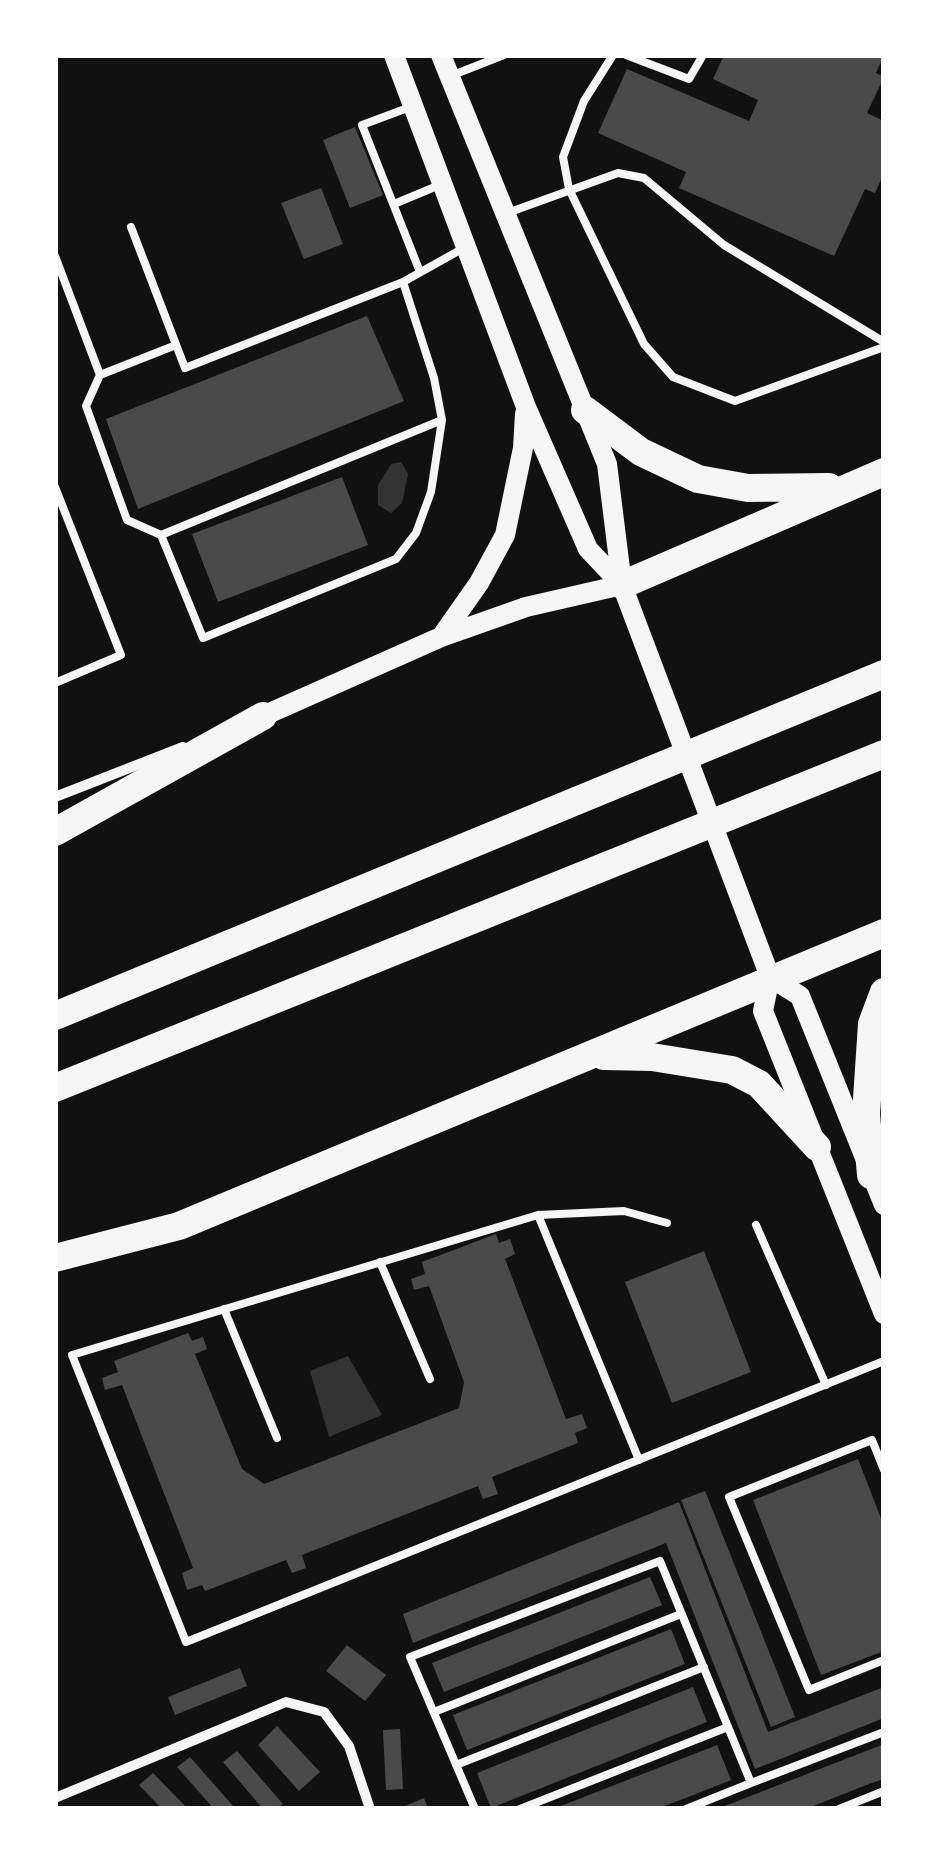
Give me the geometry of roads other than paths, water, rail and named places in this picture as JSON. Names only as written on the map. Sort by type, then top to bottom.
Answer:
[{"type":"highway","points":[[585,410],[641,452],[698,479],[748,488],[845,486]]},
{"type":"highway","points":[[622,584],[884,472]]},
{"type":"highway","points":[[55,1016],[884,674]]},
{"type":"highway","points":[[55,832],[263,716]]},
{"type":"highway","points":[[55,1088],[884,754]]},
{"type":"highway","points":[[55,1258],[179,1226],[592,1056],[770,977],[884,933]]},
{"type":"highway","points":[[872,1174],[866,1114],[872,1024],[884,992]]},
{"type":"highway","points":[[592,1056],[652,1057],[732,1070],[759,1084],[817,1146]]},
{"type":"main road","points":[[394,55],[526,407],[588,549],[622,584]]},
{"type":"main road","points":[[441,55],[606,464],[622,584],[770,977],[763,1012],[884,1314]]},
{"type":"main road","points":[[441,637],[480,583],[505,535],[524,448],[526,407]]},
{"type":"main road","points":[[263,716],[441,637],[526,607],[622,584]]},
{"type":"main road","points":[[770,977],[800,996],[884,1205]]},
{"type":"street","points":[[55,797],[263,716]]},
{"type":"street","points":[[55,1798],[286,1702],[324,1712],[349,1746],[370,1809]]},
{"type":"lane","points":[[449,76],[504,55]]},
{"type":"lane","points":[[613,55],[584,101],[564,157],[569,188],[644,344],[673,377],[736,401],[884,345]]},
{"type":"lane","points":[[626,55],[689,79],[703,55]]},
{"type":"lane","points":[[413,106],[362,124],[420,272]]},
{"type":"lane","points":[[506,214],[618,173],[644,178],[724,246],[884,345]]},
{"type":"lane","points":[[394,204],[442,184]]},
{"type":"lane","points":[[130,227],[185,368],[403,282],[466,247]]},
{"type":"lane","points":[[55,256],[100,374],[86,406],[127,520],[161,535],[202,638],[396,559],[416,533],[431,492],[442,420],[437,389],[403,282]]},
{"type":"lane","points":[[100,374],[176,345]]},
{"type":"lane","points":[[161,535],[442,420]]},
{"type":"lane","points":[[55,487],[121,654],[55,682]]},
{"type":"lane","points":[[667,1223],[624,1211],[538,1215],[72,1354],[186,1642],[884,1362]]},
{"type":"lane","points":[[538,1215],[639,1460]]},
{"type":"lane","points":[[756,1225],[826,1386]]},
{"type":"lane","points":[[380,1262],[430,1379]]},
{"type":"lane","points":[[224,1308],[276,1438]]},
{"type":"lane","points":[[884,1435],[730,1496],[808,1690],[884,1660]]},
{"type":"lane","points":[[872,1440],[884,1470]]},
{"type":"lane","points":[[476,1809],[410,1657],[660,1561],[752,1784]]},
{"type":"lane","points":[[434,1712],[682,1614]]},
{"type":"lane","points":[[456,1765],[704,1668]]},
{"type":"lane","points":[[520,1809],[728,1727]]},
{"type":"lane","points":[[686,1809],[884,1732]]},
{"type":"lane","points":[[839,1809],[884,1791]]}]
